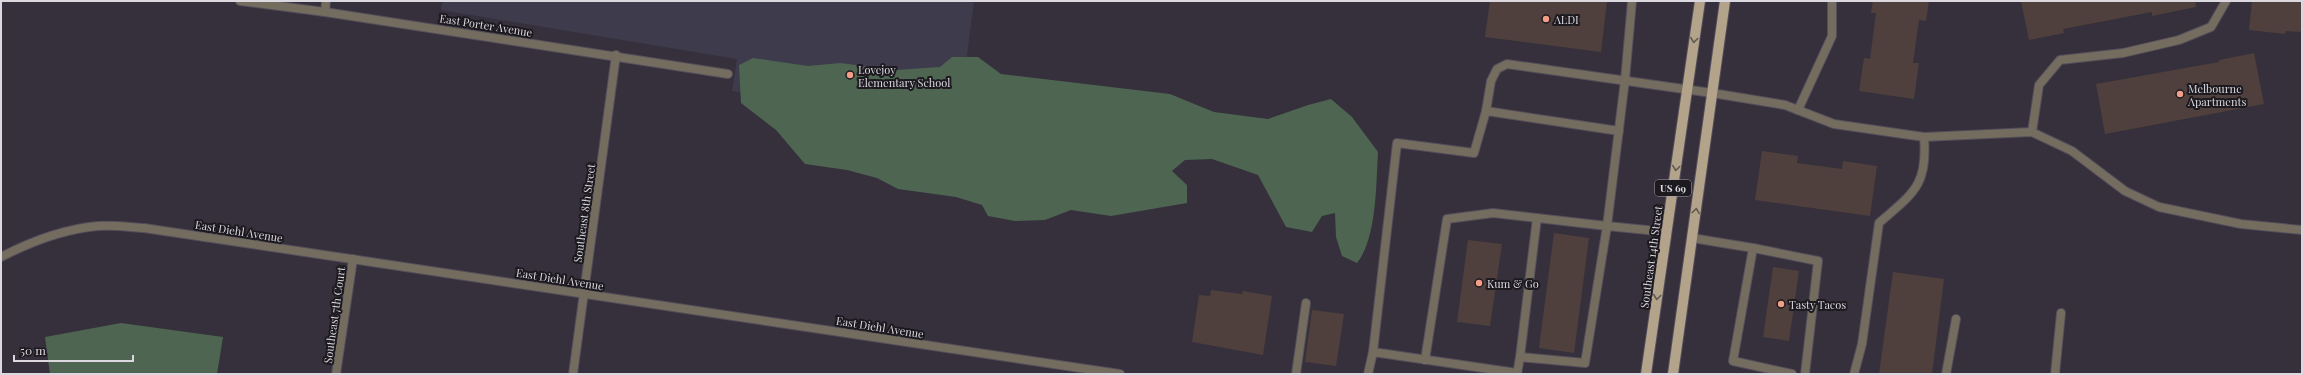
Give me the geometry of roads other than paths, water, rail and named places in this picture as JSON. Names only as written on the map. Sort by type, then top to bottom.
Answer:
[{"type":"main road","name":"Southeast 14th Street","points":[[1646,374],[1700,1]]},
{"type":"main road","name":"US 69","points":[[1674,374],[1725,1]]},
{"type":"street","name":"East Porter Avenue","points":[[240,1],[616,55],[728,74]]},
{"type":"street","points":[[325,12],[326,1]]},
{"type":"street","points":[[1520,357],[1584,363],[1607,226],[1625,80],[1632,1]]},
{"type":"street","points":[[1798,110],[1832,36],[1832,1]]},
{"type":"street","points":[[2032,132],[2039,85],[2060,60],[2123,53],[2180,40],[2211,27],[2226,1]]},
{"type":"street","name":"Southeast 8th Street","points":[[573,374],[616,55]]},
{"type":"street","points":[[1368,374],[1373,352],[1397,143],[1474,153],[1486,111],[1491,81],[1497,69],[1507,64],[1712,92],[1785,105],[1834,124],[1924,137],[2032,132],[2072,151],[2125,191],[2159,207],[2241,224],[2302,230]]},
{"type":"street","points":[[1486,111],[1619,131]]},
{"type":"street","points":[[1854,374],[1862,344],[1879,223],[1916,190],[1926,160],[1924,137]]},
{"type":"street","points":[[1425,360],[1447,219],[1493,213],[1666,232]]},
{"type":"street","points":[[1373,352],[1517,374],[1537,218]]},
{"type":"street","name":"East Diehl Avenue","points":[[1,257],[34,240],[77,228],[100,226],[144,228],[1120,374]]},
{"type":"street","points":[[1692,238],[1818,261],[1805,374]]},
{"type":"street","points":[[1753,248],[1733,361],[1792,374]]},
{"type":"street","name":"Southeast 7th Court","points":[[336,374],[353,259]]},
{"type":"street","points":[[1296,374],[1306,303]]},
{"type":"street","points":[[2055,374],[2061,313]]},
{"type":"street","points":[[1946,374],[1956,319]]},
{"type":"place","name":"ALDI","points":[[1546,19]]},
{"type":"place","name":"Lovejoy Elementary School","points":[[850,75]]},
{"type":"place","name":"Melbourne Apartments","points":[[2180,94]]},
{"type":"place","name":"Kum & Go","points":[[1479,283]]},
{"type":"place","name":"Tasty Tacos","points":[[1781,304]]}]
